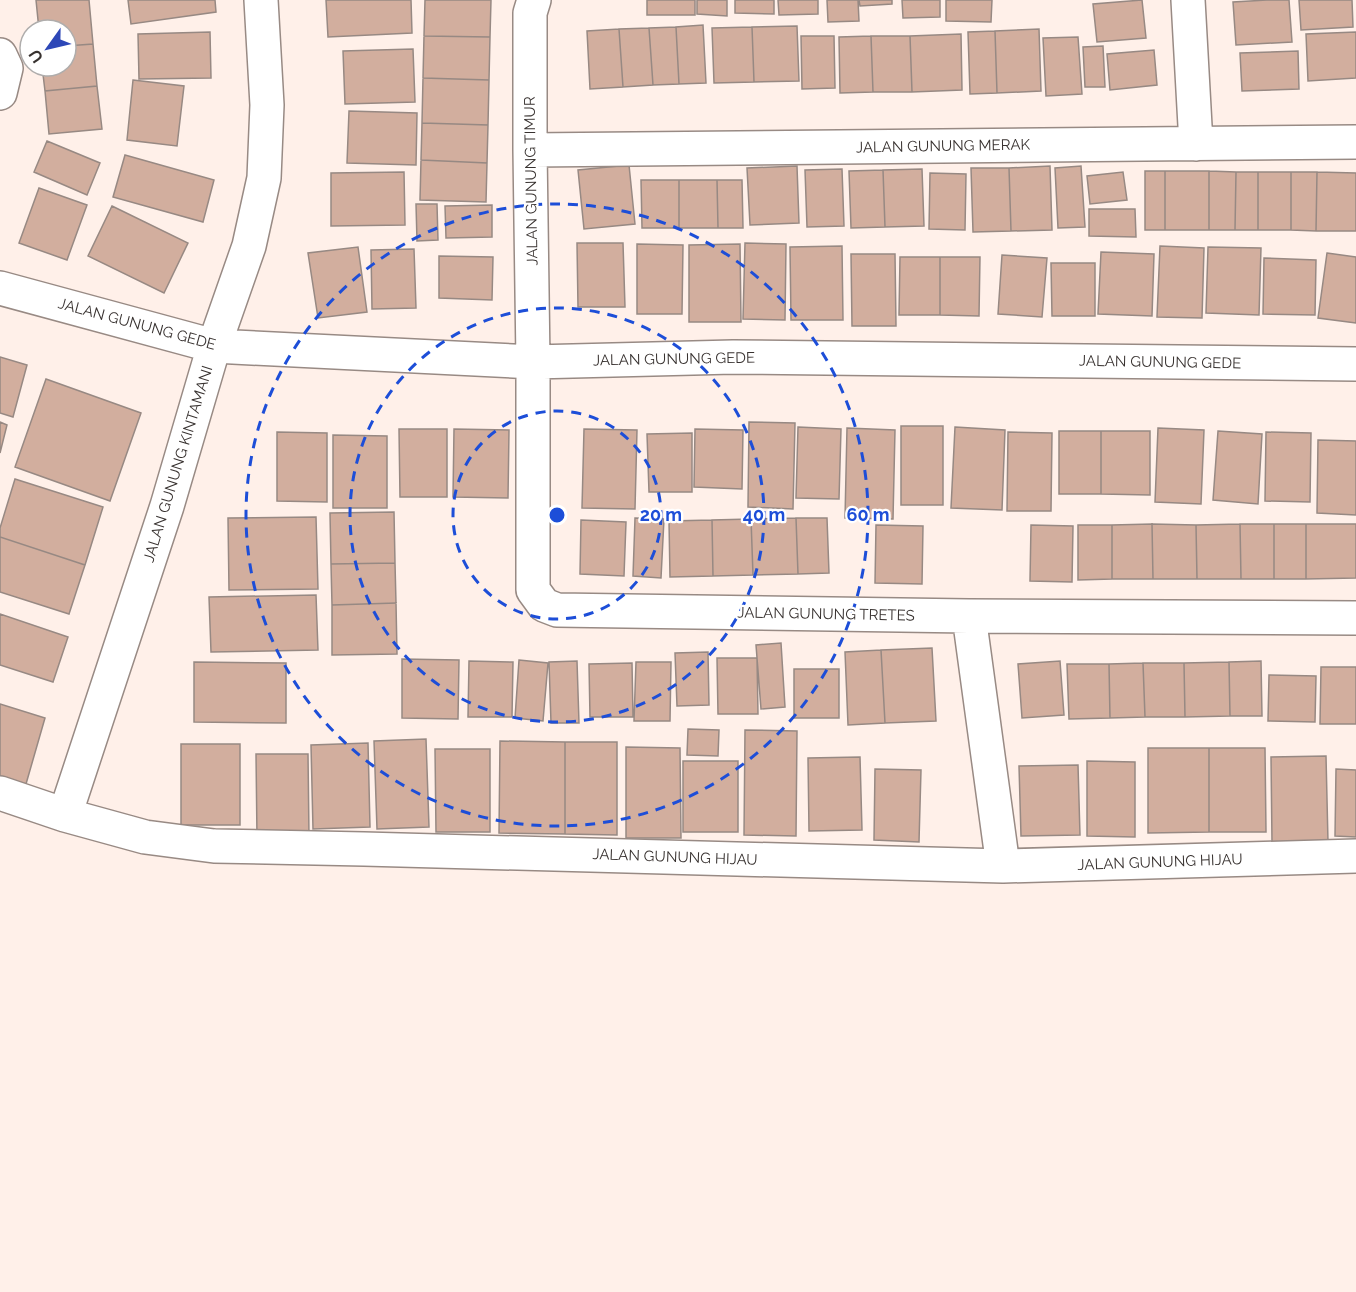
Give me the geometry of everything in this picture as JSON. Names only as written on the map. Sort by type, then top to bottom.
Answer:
[{"type":"street","name":"JALAN GUNUNG KINTAMANI","points":[[65,815],[167,506],[214,346],[249,246],[264,178],[267,105],[261,0]]},
{"type":"street","name":"JALAN GUNUNG TIMUR","points":[[533,362],[530,13],[534,0]]},
{"type":"street","points":[[1188,0],[1196,144]]},
{"type":"street","points":[[0,55],[6,68],[0,93]]},
{"type":"street","name":"JALAN GUNUNG MERAK","points":[[530,150],[1356,142]]},
{"type":"street","name":"JALAN GUNUNG GEDE","points":[[0,288],[214,346],[533,362],[745,357],[1356,364]]},
{"type":"street","name":"JALAN GUNUNG TRETES","points":[[533,362],[533,591],[544,605],[557,610],[969,616],[1356,618]]},
{"type":"street","points":[[969,616],[1003,866]]},
{"type":"street","name":"JALAN GUNUNG HIJAU","points":[[0,793],[65,815],[145,837],[214,846],[1003,866],[1356,856]]},
{"type":"building","points":[[36,0],[89,0],[93,44],[78,45],[78,18],[38,18]]},
{"type":"building","points":[[128,0],[215,0],[216,12],[131,24]]},
{"type":"building","points":[[326,0],[411,0],[412,33],[328,37]]},
{"type":"building","points":[[425,0],[491,0],[490,37],[424,36]]},
{"type":"building","points":[[647,0],[695,0],[695,15],[647,15]]},
{"type":"building","points":[[697,0],[727,0],[727,16],[697,14]]},
{"type":"building","points":[[735,0],[774,0],[774,14],[735,13]]},
{"type":"building","points":[[778,0],[818,0],[818,14],[779,15]]},
{"type":"building","points":[[827,0],[858,0],[859,21],[828,22]]},
{"type":"building","points":[[859,0],[892,0],[892,4],[860,6]]},
{"type":"building","points":[[902,0],[940,0],[940,17],[903,18]]},
{"type":"building","points":[[946,0],[992,0],[991,22],[946,21]]},
{"type":"building","points":[[1142,0],[1146,38],[1097,42],[1093,4]]},
{"type":"building","points":[[1289,0],[1292,42],[1236,45],[1233,2]]},
{"type":"building","points":[[1299,0],[1352,0],[1353,27],[1301,30]]},
{"type":"building","points":[[703,25],[706,83],[679,84],[676,27]]},
{"type":"building","points":[[797,26],[799,81],[754,82],[752,27]]},
{"type":"building","points":[[676,27],[679,84],[653,85],[649,28]]},
{"type":"building","points":[[752,27],[754,82],[714,83],[712,28]]},
{"type":"building","points":[[649,28],[653,85],[623,87],[619,29]]},
{"type":"building","points":[[619,29],[623,87],[590,89],[587,31]]},
{"type":"building","points":[[1039,29],[1041,91],[997,93],[995,31]]},
{"type":"building","points":[[995,31],[997,93],[970,94],[968,32]]},
{"type":"building","points":[[210,32],[211,78],[139,79],[138,34]]},
{"type":"building","points":[[1356,32],[1356,78],[1308,81],[1306,34]]},
{"type":"building","points":[[961,34],[962,90],[912,92],[910,36]]},
{"type":"building","points":[[424,36],[490,37],[489,80],[423,78]]},
{"type":"building","points":[[801,36],[834,36],[835,88],[802,89]]},
{"type":"building","points":[[871,36],[910,36],[912,92],[873,92]]},
{"type":"building","points":[[871,36],[873,92],[840,93],[839,37]]},
{"type":"building","points":[[1078,37],[1082,94],[1046,96],[1043,38]]},
{"type":"building","points":[[93,44],[97,86],[45,91],[43,78],[78,78],[78,45]]},
{"type":"building","points":[[1103,46],[1105,87],[1085,87],[1083,47]]},
{"type":"building","points":[[413,49],[415,102],[345,104],[343,51]]},
{"type":"building","points":[[1154,50],[1157,85],[1110,90],[1107,54]]},
{"type":"building","points":[[1298,51],[1299,89],[1242,91],[1240,53]]},
{"type":"building","points":[[423,78],[489,80],[488,125],[422,123]]},
{"type":"building","points":[[133,80],[184,86],[177,146],[127,140]]},
{"type":"building","points":[[97,86],[102,129],[49,134],[45,91]]},
{"type":"building","points":[[349,111],[417,113],[416,165],[347,163]]},
{"type":"building","points":[[422,123],[488,125],[487,163],[421,160]]},
{"type":"building","points":[[47,141],[100,163],[87,195],[34,172]]},
{"type":"building","points":[[125,155],[214,180],[203,222],[113,197]]},
{"type":"building","points":[[421,160],[487,163],[486,202],[420,200]]},
{"type":"building","points":[[629,165],[635,224],[584,229],[578,170]]},
{"type":"building","points":[[797,166],[799,223],[750,225],[747,168]]},
{"type":"building","points":[[1050,166],[1052,230],[1011,231],[1009,168]]},
{"type":"building","points":[[1081,166],[1085,227],[1058,228],[1055,168]]},
{"type":"building","points":[[971,168],[1009,168],[1011,231],[973,232]]},
{"type":"building","points":[[842,169],[844,226],[807,227],[805,170]]},
{"type":"building","points":[[922,169],[924,226],[885,227],[883,170]]},
{"type":"building","points":[[883,170],[885,227],[851,228],[849,171]]},
{"type":"building","points":[[1145,171],[1165,171],[1165,230],[1145,230]]},
{"type":"building","points":[[1165,171],[1209,171],[1209,230],[1165,230]]},
{"type":"building","points":[[1209,171],[1236,172],[1235,230],[1209,230]]},
{"type":"building","points":[[404,172],[405,225],[331,226],[331,173]]},
{"type":"building","points":[[1123,172],[1127,200],[1090,204],[1087,176]]},
{"type":"building","points":[[1236,172],[1258,172],[1258,230],[1235,230]]},
{"type":"building","points":[[1258,172],[1291,172],[1291,230],[1258,230]]},
{"type":"building","points":[[1291,172],[1317,172],[1316,231],[1291,230]]},
{"type":"building","points":[[1317,172],[1356,173],[1356,231],[1316,231]]},
{"type":"building","points":[[930,173],[966,174],[965,230],[929,229]]},
{"type":"building","points":[[641,180],[679,180],[679,228],[642,228]]},
{"type":"building","points":[[679,180],[717,180],[718,228],[679,228]]},
{"type":"building","points":[[717,180],[742,180],[743,228],[718,228]]},
{"type":"building","points":[[39,188],[87,205],[67,260],[19,243]]},
{"type":"building","points":[[416,204],[437,204],[438,240],[417,241]]},
{"type":"building","points":[[492,205],[492,237],[446,238],[445,206]]},
{"type":"building","points":[[112,206],[188,243],[164,293],[88,256]]},
{"type":"building","points":[[1089,209],[1135,209],[1136,237],[1089,236]]},
{"type":"building","points":[[577,243],[623,243],[625,307],[578,307]]},
{"type":"building","points":[[745,243],[786,244],[785,320],[743,319]]},
{"type":"building","points":[[637,244],[683,245],[682,314],[637,314]]},
{"type":"building","points":[[740,244],[741,322],[689,322],[689,245]]},
{"type":"building","points":[[842,246],[843,320],[791,320],[790,247]]},
{"type":"building","points":[[1160,246],[1204,248],[1202,318],[1157,317]]},
{"type":"building","points":[[358,247],[367,312],[318,318],[308,253]]},
{"type":"building","points":[[1208,247],[1261,248],[1259,315],[1206,313]]},
{"type":"building","points":[[414,249],[416,308],[372,309],[371,250]]},
{"type":"building","points":[[1101,252],[1154,254],[1152,316],[1098,314]]},
{"type":"building","points":[[1327,253],[1356,257],[1356,323],[1318,318]]},
{"type":"building","points":[[851,254],[895,254],[896,326],[852,326]]},
{"type":"building","points":[[1002,255],[1047,258],[1042,317],[998,314]]},
{"type":"building","points":[[439,256],[493,257],[492,300],[439,298]]},
{"type":"building","points":[[900,257],[940,257],[940,315],[899,315]]},
{"type":"building","points":[[940,257],[980,257],[979,316],[940,315]]},
{"type":"building","points":[[1264,258],[1316,260],[1315,315],[1263,314]]},
{"type":"building","points":[[1051,263],[1095,263],[1095,316],[1052,316]]},
{"type":"building","points":[[0,357],[27,365],[13,417],[0,413]]},
{"type":"building","points":[[46,379],[141,413],[110,501],[15,467]]},
{"type":"building","points":[[0,422],[7,425],[0,453]]},
{"type":"building","points":[[749,422],[795,423],[793,509],[748,507]]},
{"type":"building","points":[[901,426],[943,426],[943,505],[901,505]]},
{"type":"building","points":[[798,427],[841,429],[839,499],[796,498]]},
{"type":"building","points":[[955,427],[1005,430],[1002,510],[951,508]]},
{"type":"building","points":[[847,428],[895,430],[893,519],[845,518]]},
{"type":"building","points":[[1158,428],[1204,430],[1201,504],[1155,502]]},
{"type":"building","points":[[399,429],[447,429],[447,497],[400,497]]},
{"type":"building","points":[[454,429],[509,430],[508,498],[453,497]]},
{"type":"building","points":[[584,429],[637,430],[635,509],[582,508]]},
{"type":"building","points":[[695,429],[743,430],[742,489],[694,487]]},
{"type":"building","points":[[1059,431],[1101,431],[1101,494],[1059,494]]},
{"type":"building","points":[[1101,431],[1150,431],[1150,495],[1101,494]]},
{"type":"building","points":[[1218,431],[1262,434],[1258,504],[1213,500]]},
{"type":"building","points":[[277,432],[327,433],[327,502],[277,501]]},
{"type":"building","points":[[1008,432],[1052,433],[1051,511],[1007,511]]},
{"type":"building","points":[[1266,432],[1311,433],[1310,502],[1265,501]]},
{"type":"building","points":[[692,433],[692,492],[649,492],[647,434]]},
{"type":"building","points":[[333,435],[387,436],[387,508],[333,508]]},
{"type":"building","points":[[1318,440],[1356,441],[1356,515],[1317,513]]},
{"type":"building","points":[[15,479],[103,507],[85,565],[0,537],[0,528]]},
{"type":"building","points":[[394,512],[395,563],[331,564],[330,513]]},
{"type":"building","points":[[316,517],[318,589],[229,590],[228,518]]},
{"type":"building","points":[[635,518],[664,519],[661,578],[633,576]]},
{"type":"building","points":[[796,518],[827,518],[829,573],[798,574]]},
{"type":"building","points":[[796,518],[798,574],[753,575],[751,519]]},
{"type":"building","points":[[751,519],[753,575],[713,576],[712,520]]},
{"type":"building","points":[[581,520],[626,522],[624,576],[580,574]]},
{"type":"building","points":[[712,520],[713,576],[670,577],[669,521]]},
{"type":"building","points":[[1152,524],[1196,525],[1197,579],[1153,579]]},
{"type":"building","points":[[1152,524],[1153,579],[1112,579],[1112,525]]},
{"type":"building","points":[[1240,524],[1274,524],[1274,579],[1241,579]]},
{"type":"building","points":[[1240,524],[1241,579],[1197,579],[1196,525]]},
{"type":"building","points":[[1274,524],[1306,524],[1306,579],[1274,579]]},
{"type":"building","points":[[1306,524],[1356,524],[1356,578],[1306,579]]},
{"type":"building","points":[[876,525],[923,526],[922,584],[875,583]]},
{"type":"building","points":[[1031,525],[1073,526],[1072,582],[1030,581]]},
{"type":"building","points":[[1078,525],[1112,525],[1112,579],[1078,580]]},
{"type":"building","points":[[0,537],[85,565],[69,614],[0,592]]},
{"type":"building","points":[[395,563],[396,603],[332,605],[331,564]]},
{"type":"building","points":[[316,595],[318,650],[211,652],[209,597]]},
{"type":"building","points":[[396,603],[397,654],[332,655],[332,605]]},
{"type":"building","points":[[0,614],[68,637],[53,682],[0,665]]},
{"type":"building","points":[[781,643],[785,707],[761,709],[756,645]]},
{"type":"building","points":[[932,648],[936,721],[885,723],[881,650]]},
{"type":"building","points":[[881,650],[885,723],[848,725],[845,652]]},
{"type":"building","points":[[708,652],[709,705],[677,706],[675,653]]},
{"type":"building","points":[[717,658],[757,658],[758,714],[718,714]]},
{"type":"building","points":[[402,659],[459,660],[458,719],[402,718]]},
{"type":"building","points":[[519,660],[548,663],[543,721],[515,718]]},
{"type":"building","points":[[469,661],[513,662],[512,717],[468,717]]},
{"type":"building","points":[[577,661],[579,723],[551,723],[549,662]]},
{"type":"building","points":[[1060,661],[1064,715],[1022,718],[1018,664]]},
{"type":"building","points":[[1261,661],[1262,716],[1230,716],[1229,662]]},
{"type":"building","points":[[194,662],[286,663],[286,723],[194,722]]},
{"type":"building","points":[[636,662],[671,662],[670,721],[634,721]]},
{"type":"building","points":[[1229,662],[1230,716],[1185,717],[1184,663]]},
{"type":"building","points":[[632,663],[633,717],[590,717],[589,664]]},
{"type":"building","points":[[1143,663],[1184,663],[1185,717],[1145,717]]},
{"type":"building","points":[[1143,663],[1145,717],[1110,718],[1109,664]]},
{"type":"building","points":[[1067,664],[1109,664],[1110,718],[1069,719]]},
{"type":"building","points":[[1321,667],[1356,667],[1356,724],[1320,724]]},
{"type":"building","points":[[794,669],[839,669],[839,718],[794,718]]},
{"type":"building","points":[[1269,675],[1316,676],[1315,722],[1268,721]]},
{"type":"building","points":[[0,704],[45,718],[26,784],[0,776]]},
{"type":"building","points":[[688,729],[719,730],[718,756],[687,755]]},
{"type":"building","points":[[745,730],[797,731],[796,836],[744,835]]},
{"type":"building","points":[[426,739],[429,827],[377,829],[374,741]]},
{"type":"building","points":[[500,741],[565,742],[565,834],[499,833]]},
{"type":"building","points":[[565,742],[617,742],[617,835],[565,834]]},
{"type":"building","points":[[368,743],[370,827],[313,829],[311,745]]},
{"type":"building","points":[[181,744],[240,744],[240,825],[181,825]]},
{"type":"building","points":[[626,747],[680,748],[681,838],[626,838]]},
{"type":"building","points":[[1148,748],[1209,748],[1209,832],[1148,833]]},
{"type":"building","points":[[1209,748],[1265,748],[1266,832],[1209,832]]},
{"type":"building","points":[[435,749],[490,749],[490,832],[436,832]]},
{"type":"building","points":[[256,754],[308,754],[309,837],[257,838]]},
{"type":"building","points":[[1326,756],[1328,842],[1272,842],[1271,757]]},
{"type":"building","points":[[860,757],[862,830],[809,831],[808,758]]},
{"type":"building","points":[[683,761],[738,761],[738,832],[683,832]]},
{"type":"building","points":[[1087,761],[1135,762],[1135,837],[1087,836]]},
{"type":"building","points":[[1078,765],[1080,835],[1021,836],[1019,766]]},
{"type":"building","points":[[875,769],[921,770],[919,842],[874,840]]},
{"type":"building","points":[[1336,769],[1356,770],[1356,837],[1335,836]]}]
